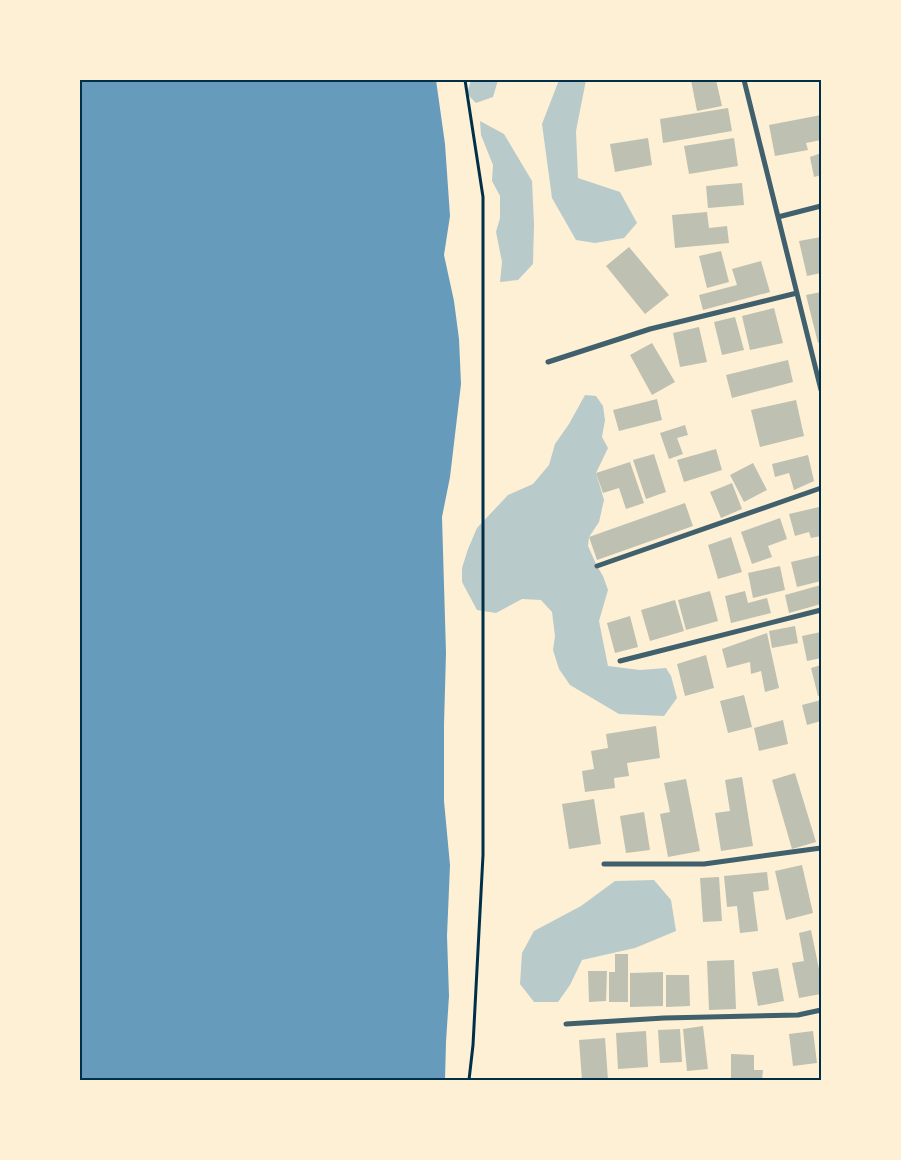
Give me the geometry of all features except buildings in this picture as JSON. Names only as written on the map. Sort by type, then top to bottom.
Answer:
[{"type":"street","points":[[744,80],[821,390]]},
{"type":"street","points":[[778,217],[821,206]]},
{"type":"street","points":[[548,362],[650,329],[797,293]]},
{"type":"street","points":[[597,566],[821,488]]},
{"type":"street","points":[[620,661],[821,610]]},
{"type":"street","points":[[604,864],[704,864],[821,848]]},
{"type":"street","points":[[566,1024],[664,1018],[798,1015],[821,1010]]},
{"type":"path","points":[[465,80],[482,198],[483,855],[473,1045],[469,1080]]},
{"type":"shaded area","points":[[471,80],[498,80],[493,97],[476,103],[467,94]]},
{"type":"shaded area","points":[[559,80],[586,80],[576,131],[578,178],[620,192],[637,223],[624,238],[595,243],[576,240],[552,198],[542,124]]},
{"type":"shaded area","points":[[480,121],[504,134],[532,181],[533,264],[518,280],[500,282],[502,262],[496,232],[500,218],[500,196],[492,181],[493,165],[481,135]]},
{"type":"shaded area","points":[[585,395],[596,396],[603,406],[605,420],[602,437],[608,448],[596,473],[604,500],[599,522],[589,537],[588,546],[608,590],[599,621],[608,666],[640,670],[666,668],[671,676],[677,698],[664,716],[619,714],[570,685],[559,669],[553,650],[555,636],[552,612],[541,600],[522,599],[496,613],[477,610],[462,582],[462,568],[477,528],[508,495],[533,484],[549,465],[555,444]]},
{"type":"shaded area","points":[[654,880],[671,900],[676,931],[635,948],[582,960],[570,985],[558,1002],[534,1002],[520,984],[522,953],[534,931],[581,906],[615,881]]},
{"type":"water","points":[[80,80],[436,80],[445,144],[450,216],[444,255],[454,301],[459,339],[461,384],[450,477],[442,517],[446,653],[444,801],[450,865],[447,936],[449,996],[445,1080],[80,1080]]}]
